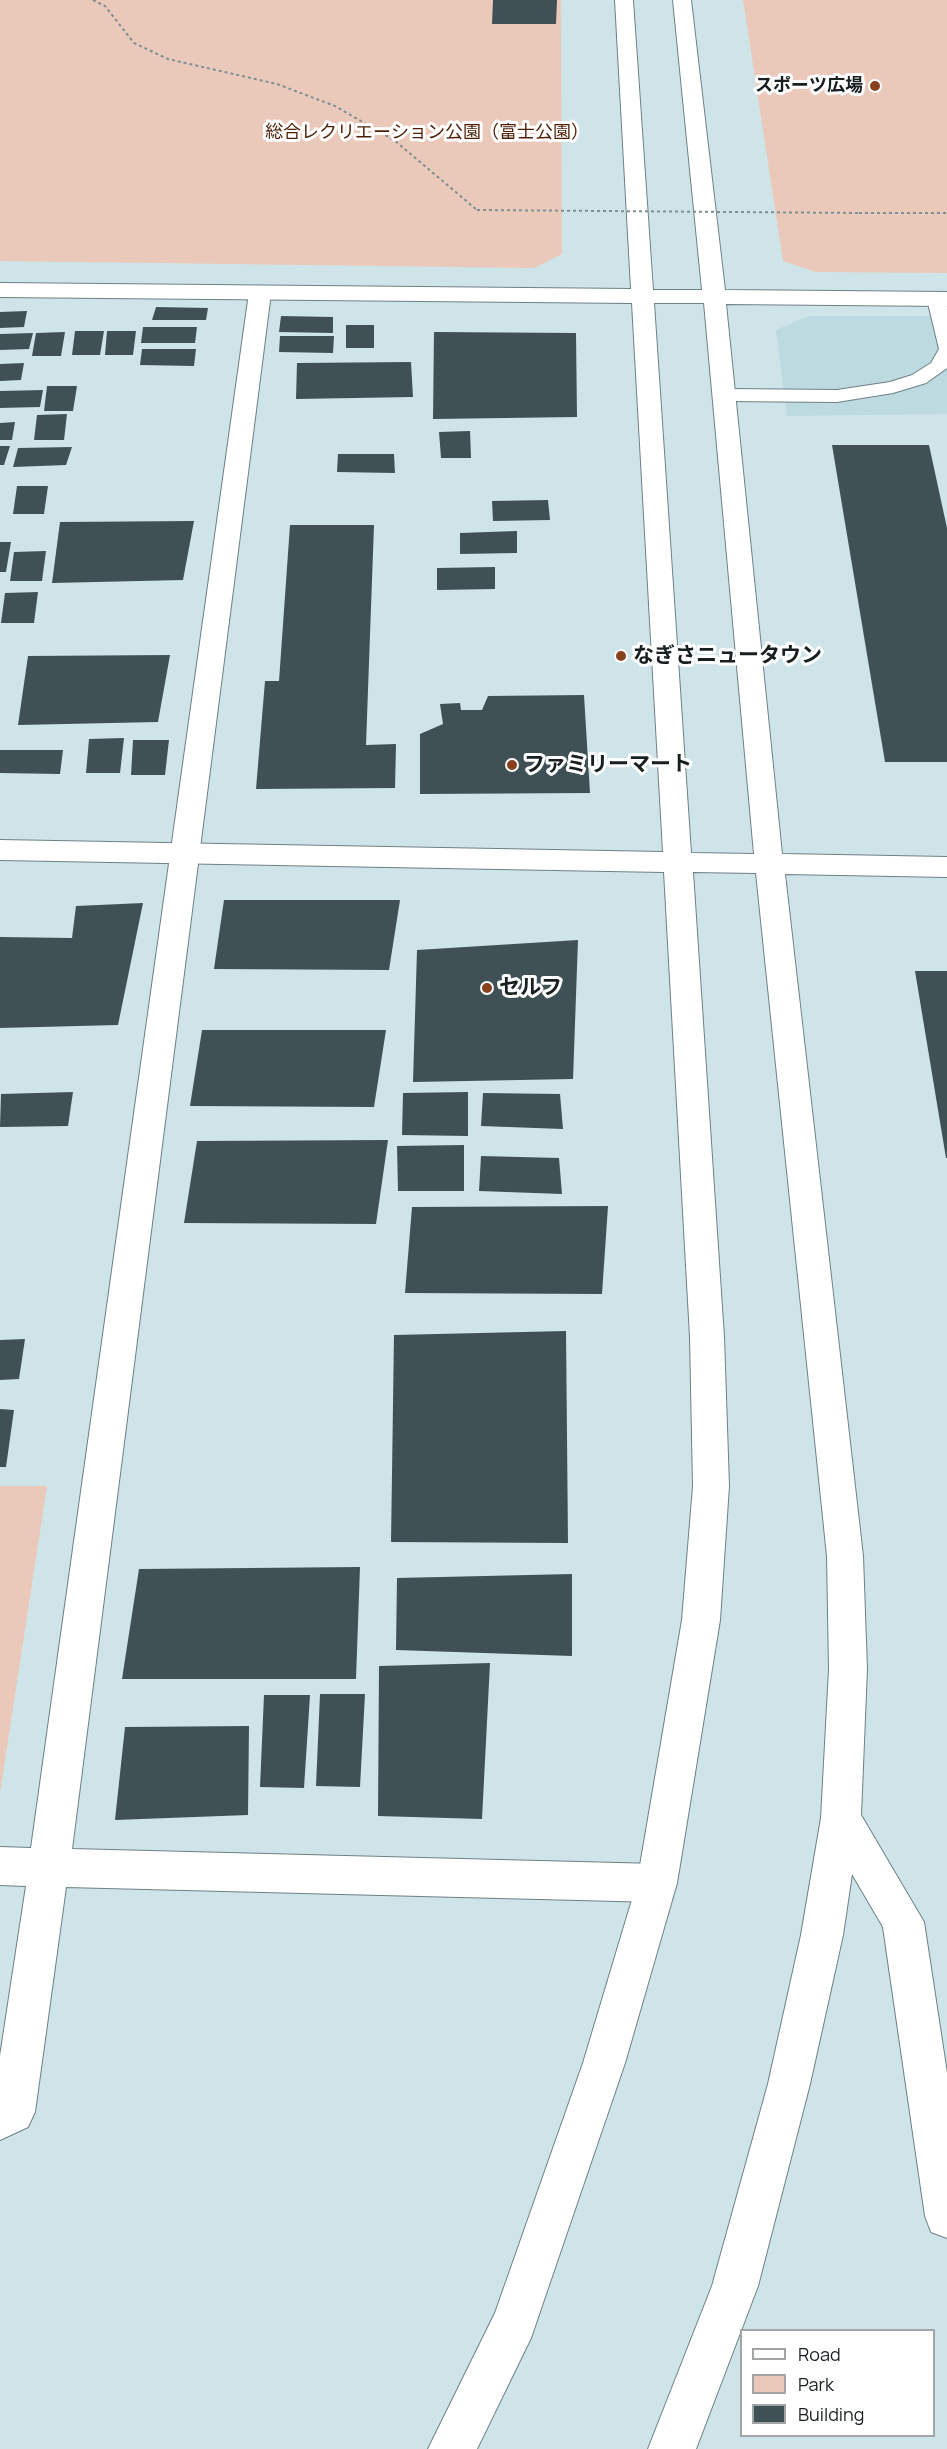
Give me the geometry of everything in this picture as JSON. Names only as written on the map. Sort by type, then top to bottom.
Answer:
[{"type":"street","points":[[452,2449],[515,2322],[604,2063],[657,1883],[701,1620],[711,1486],[707,1337],[624,0]]},
{"type":"street","points":[[672,2449],[735,2286],[789,2084],[822,1935],[841,1818],[848,1669],[845,1556],[769,864],[725,394],[682,0]]},
{"type":"street","points":[[0,290],[941,299]]},
{"type":"street","points":[[0,2118],[13,2112],[48,1867],[260,293]]},
{"type":"street","points":[[0,850],[947,867]]},
{"type":"street","points":[[841,1818],[903,1922],[947,2216]]},
{"type":"street","points":[[0,1866],[657,1883]]},
{"type":"lane","points":[[725,394],[837,396],[893,387],[919,379],[939,366],[947,350],[941,299]]},
{"type":"path","points":[[93,0],[105,6],[134,43],[168,59],[277,84],[334,106],[394,141],[477,210],[947,213]]},
{"type":"shaded area","points":[[809,316],[947,316],[947,414],[787,416],[776,330]]},
{"type":"green space","name":"総合レクリエーション公園（富士公園）","points":[[0,0],[561,0],[562,254],[534,268],[0,261]]},
{"type":"green space","points":[[743,0],[947,0],[947,273],[816,272],[783,261]]},
{"type":"green space","points":[[0,1486],[47,1486],[0,1793]]},
{"type":"building","points":[[493,0],[557,0],[556,24],[492,24]]},
{"type":"building","points":[[156,307],[208,308],[206,320],[152,320]]},
{"type":"building","points":[[27,311],[24,327],[0,328],[0,312]]},
{"type":"building","points":[[281,316],[333,317],[333,333],[279,332]]},
{"type":"building","points":[[346,325],[374,325],[374,348],[346,348]]},
{"type":"building","points":[[143,327],[197,327],[195,343],[141,343]]},
{"type":"building","points":[[75,331],[104,331],[100,355],[72,355]]},
{"type":"building","points":[[107,331],[136,331],[133,355],[105,355]]},
{"type":"building","points":[[65,332],[61,356],[32,356],[36,333]]},
{"type":"building","points":[[434,332],[576,333],[577,417],[433,419]]},
{"type":"building","points":[[33,333],[29,349],[0,350],[0,334]]},
{"type":"building","points":[[280,336],[334,336],[333,353],[279,352]]},
{"type":"building","points":[[142,349],[196,349],[194,366],[140,365]]},
{"type":"building","points":[[411,362],[413,397],[296,399],[297,363]]},
{"type":"building","points":[[24,363],[21,380],[0,381],[0,364]]},
{"type":"building","points":[[47,386],[77,386],[73,411],[44,411]]},
{"type":"building","points":[[43,390],[40,407],[0,408],[0,391]]},
{"type":"building","points":[[67,414],[64,440],[34,440],[37,415]]},
{"type":"building","points":[[15,422],[12,440],[0,440],[0,423]]},
{"type":"building","points":[[470,431],[471,458],[441,458],[439,432]]},
{"type":"building","points":[[832,445],[929,445],[947,528],[947,762],[885,762]]},
{"type":"building","points":[[0,446],[10,446],[4,465],[0,465]]},
{"type":"building","points":[[72,447],[66,465],[13,467],[18,448]]},
{"type":"building","points":[[338,454],[394,454],[395,473],[337,472]]},
{"type":"building","points":[[17,486],[48,486],[44,514],[13,514]]},
{"type":"building","points":[[548,500],[550,520],[493,521],[492,501]]},
{"type":"building","points":[[194,521],[183,580],[52,583],[60,522]]},
{"type":"building","points":[[290,525],[374,525],[366,745],[396,744],[395,788],[256,789],[265,681],[279,681]]},
{"type":"building","points":[[517,531],[517,553],[460,554],[460,533]]},
{"type":"building","points":[[0,542],[11,542],[6,572],[0,572]]},
{"type":"building","points":[[46,551],[42,581],[10,581],[14,552]]},
{"type":"building","points":[[495,567],[495,589],[437,590],[437,568]]},
{"type":"building","points":[[38,592],[34,623],[1,623],[5,593]]},
{"type":"building","points":[[170,655],[158,722],[18,725],[28,656]]},
{"type":"building","points":[[584,695],[590,793],[420,794],[420,734],[443,724],[440,704],[460,703],[461,710],[482,710],[488,696]]},
{"type":"building","points":[[124,738],[120,773],[86,773],[89,739]]},
{"type":"building","points":[[133,740],[169,740],[165,775],[131,775]]},
{"type":"building","points":[[0,750],[63,750],[60,774],[0,773]]},
{"type":"building","points":[[224,900],[400,900],[389,970],[214,969]]},
{"type":"building","points":[[143,903],[118,1025],[0,1028],[0,937],[72,938],[76,906]]},
{"type":"building","points":[[578,940],[573,1079],[413,1082],[417,950]]},
{"type":"building","points":[[915,971],[947,971],[947,1158],[946,1158]]},
{"type":"building","points":[[202,1030],[386,1030],[374,1107],[190,1106]]},
{"type":"building","points":[[73,1092],[68,1126],[0,1127],[1,1094]]},
{"type":"building","points":[[468,1092],[468,1136],[402,1135],[403,1093]]},
{"type":"building","points":[[483,1093],[560,1094],[563,1129],[481,1126]]},
{"type":"building","points":[[388,1140],[376,1224],[184,1223],[197,1141]]},
{"type":"building","points":[[464,1145],[464,1191],[398,1191],[397,1146]]},
{"type":"building","points":[[481,1156],[559,1158],[562,1194],[479,1191]]},
{"type":"building","points":[[608,1206],[602,1294],[405,1293],[412,1207]]},
{"type":"building","points":[[566,1331],[568,1543],[391,1542],[394,1335]]},
{"type":"building","points":[[25,1339],[19,1379],[0,1380],[0,1340]]},
{"type":"building","points":[[0,1409],[14,1410],[6,1467],[0,1467]]},
{"type":"building","points":[[360,1567],[356,1679],[122,1679],[139,1569]]},
{"type":"building","points":[[572,1574],[572,1656],[396,1650],[397,1578]]},
{"type":"building","points":[[490,1663],[482,1819],[378,1816],[379,1666]]},
{"type":"building","points":[[320,1694],[365,1694],[360,1787],[316,1786]]},
{"type":"building","points":[[264,1695],[310,1695],[304,1788],[260,1787]]},
{"type":"building","points":[[249,1726],[248,1815],[115,1820],[125,1727]]},
{"type":"place","name":"スポーツ広場","points":[[875,86]]},
{"type":"place","name":"なぎさニュータウン","points":[[621,656]]},
{"type":"place","name":"ファミリーマート","points":[[512,765]]},
{"type":"place","name":"セルフ","points":[[487,988]]}]
